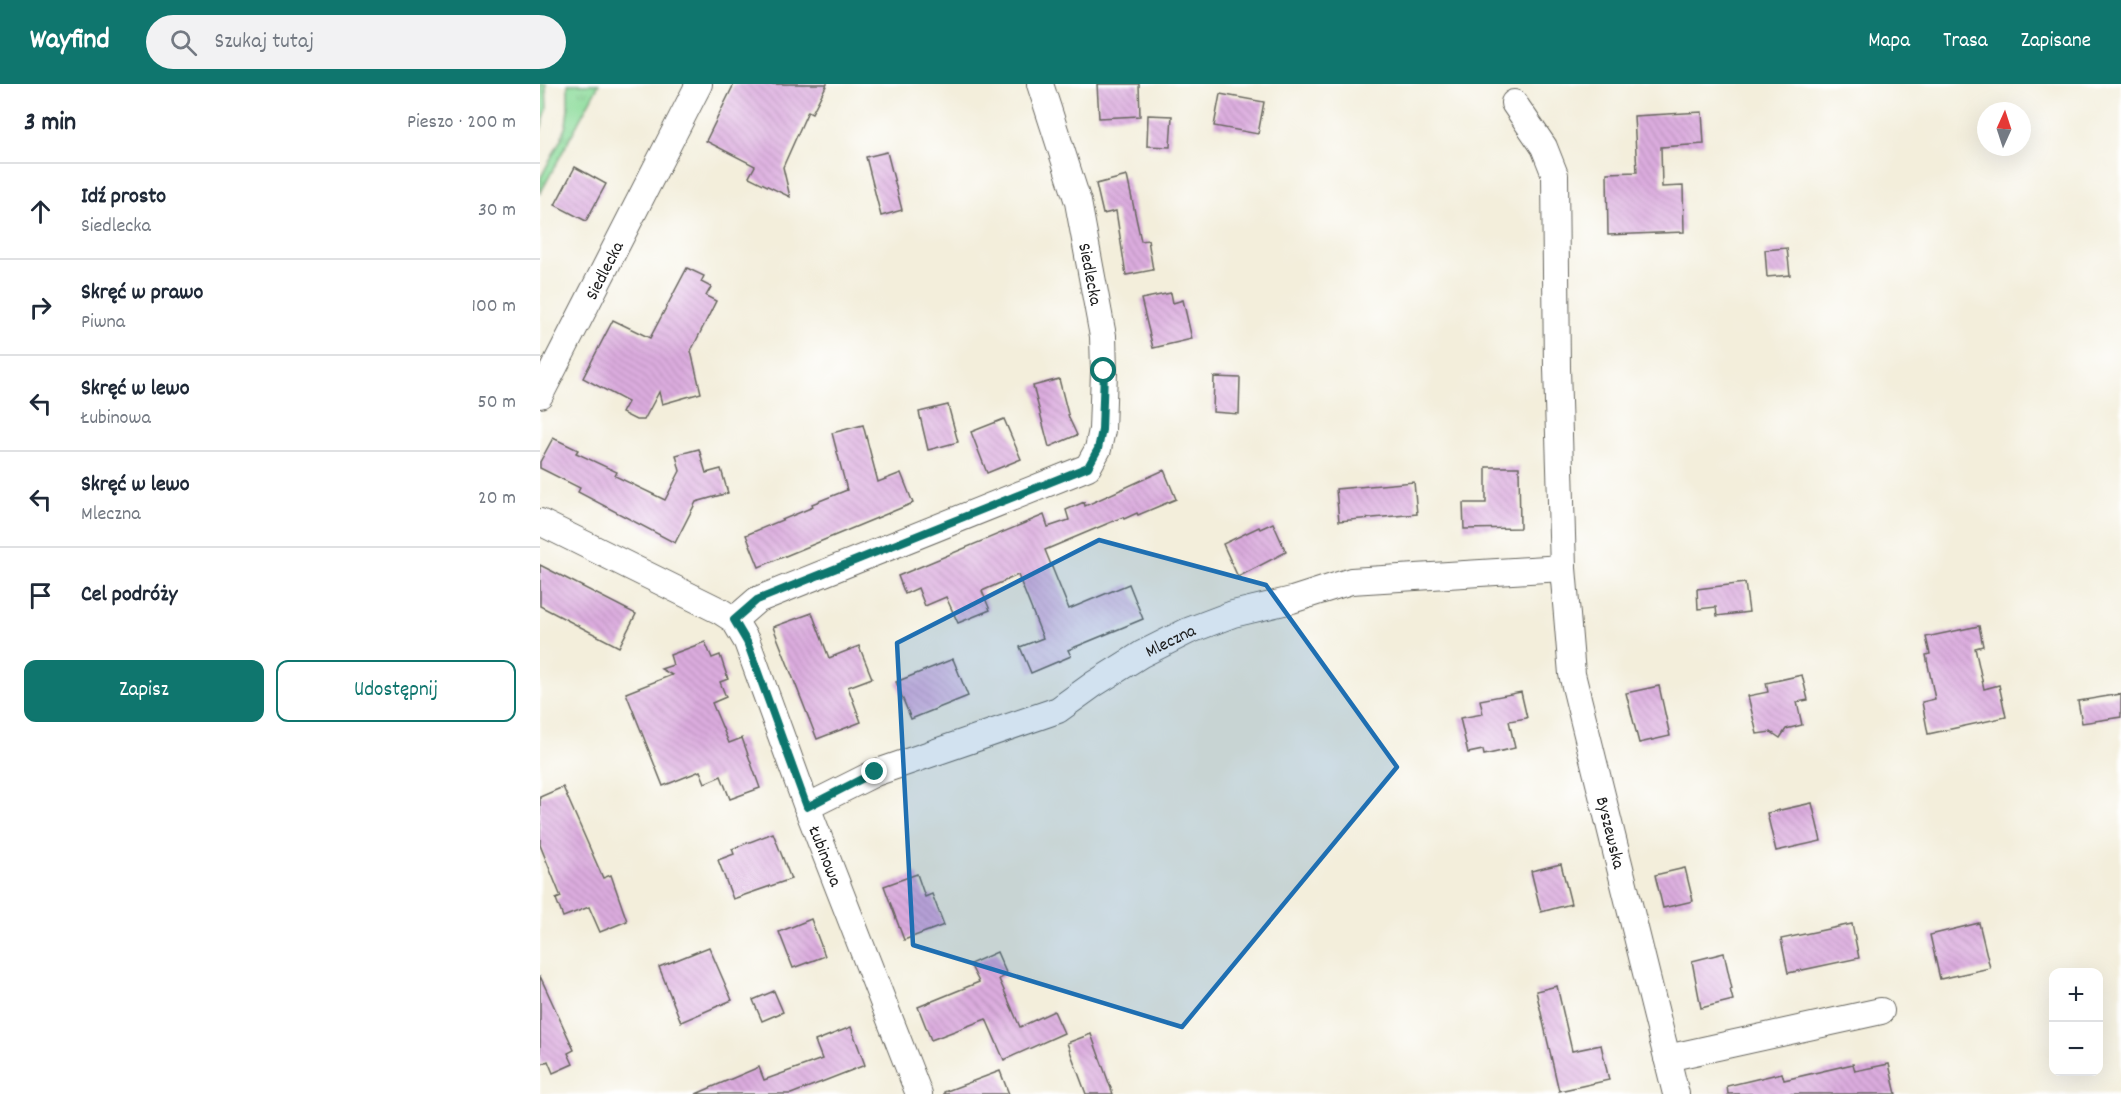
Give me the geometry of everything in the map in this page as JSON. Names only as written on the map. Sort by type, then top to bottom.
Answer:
[{"type":"street","name":"Siedlecka","points":[[540,395],[699,84]]},
{"type":"street","name":"Siedlecka","points":[[734,620],[757,600],[1088,467],[1098,449],[1102,430],[1103,336],[1078,202],[1040,84]]},
{"type":"street","name":"Byszewska","points":[[1514,103],[1544,147],[1555,175],[1557,368],[1563,568],[1572,674],[1676,1094]]},
{"type":"street","points":[[540,522],[734,620]]},
{"type":"street","name":"Mleczna","points":[[807,807],[875,772],[1058,710],[1142,654],[1188,630],[1233,614],[1292,600],[1351,580],[1563,568]]},
{"type":"street","name":"Łubinowa","points":[[734,620],[747,642],[807,807],[919,1094]]},
{"type":"street","points":[[1667,1058],[1881,1011]]},
{"type":"highlighted area","points":[[1099,540],[1266,585],[1397,767],[1182,1027],[913,945],[897,643]]},
{"type":"green space","points":[[540,84],[546,84],[547,108],[540,132]]},
{"type":"green space","points":[[568,84],[599,84],[540,194],[540,179],[566,125]]},
{"type":"building","points":[[734,84],[827,84],[812,113],[808,111],[783,167],[790,197],[749,177],[755,166],[706,141]]},
{"type":"building","points":[[1097,84],[1139,84],[1140,116],[1099,118]]},
{"type":"building","points":[[1220,94],[1264,102],[1258,134],[1214,126]]},
{"type":"building","points":[[1702,112],[1704,144],[1661,147],[1662,187],[1683,186],[1684,232],[1608,235],[1607,173],[1637,172],[1634,116]]},
{"type":"building","points":[[1148,115],[1172,116],[1170,147],[1147,146]]},
{"type":"building","points":[[887,152],[902,210],[881,216],[866,157]]},
{"type":"building","points":[[575,167],[606,184],[586,221],[555,205]]},
{"type":"building","points":[[1127,176],[1141,241],[1148,240],[1153,270],[1126,275],[1116,211],[1103,214],[1096,184]]},
{"type":"building","points":[[1787,248],[1790,275],[1767,277],[1765,250]]},
{"type":"building","points":[[687,268],[704,276],[701,282],[711,287],[706,296],[716,301],[691,351],[701,393],[662,404],[659,392],[644,420],[636,420],[622,413],[628,402],[583,378],[613,320],[650,338]]},
{"type":"building","points":[[1171,293],[1173,303],[1183,300],[1192,339],[1153,348],[1141,299]]},
{"type":"building","points":[[1214,377],[1240,378],[1239,414],[1213,412]]},
{"type":"building","points":[[1059,379],[1069,418],[1077,435],[1049,447],[1033,386]]},
{"type":"building","points":[[948,405],[958,442],[928,450],[919,412]]},
{"type":"building","points":[[1004,419],[1021,459],[987,473],[971,432]]},
{"type":"building","points":[[863,425],[878,482],[901,473],[913,503],[759,567],[746,535],[847,490],[832,433]]},
{"type":"building","points":[[553,438],[578,450],[576,453],[617,472],[615,476],[665,500],[680,471],[676,455],[699,449],[706,473],[721,469],[728,493],[696,502],[675,543],[578,492],[580,488],[540,468],[540,462]]},
{"type":"building","points":[[1486,467],[1519,467],[1520,528],[1464,529],[1463,503],[1486,503]]},
{"type":"building","points":[[1164,470],[1176,499],[1138,515],[1137,513],[1124,519],[1123,517],[1045,550],[1069,609],[1129,584],[1143,619],[1068,650],[1071,656],[1031,673],[1020,647],[1043,638],[1018,575],[982,591],[990,610],[958,623],[946,597],[925,606],[918,588],[905,594],[898,576],[1044,515],[1048,527],[1069,520],[1066,510],[1084,502],[1085,506]]},
{"type":"building","points":[[1414,482],[1417,514],[1339,521],[1336,489]]},
{"type":"building","points":[[1273,523],[1286,552],[1238,577],[1223,544]]},
{"type":"building","points":[[540,565],[636,614],[619,647],[540,606]]},
{"type":"building","points":[[1745,583],[1749,612],[1717,616],[1716,607],[1698,609],[1697,589]]},
{"type":"building","points":[[812,613],[829,658],[859,646],[872,678],[848,687],[861,722],[817,739],[773,627]]},
{"type":"building","points":[[1979,626],[1983,646],[1975,648],[1984,689],[1999,685],[2006,717],[1928,734],[1922,702],[1935,699],[1926,655],[1930,654],[1926,637]]},
{"type":"building","points":[[705,642],[712,658],[720,655],[728,679],[720,682],[726,697],[712,703],[729,743],[742,738],[760,788],[730,799],[721,776],[705,783],[700,771],[663,786],[626,693],[672,675],[661,669],[673,665],[670,655]]},
{"type":"building","points":[[953,659],[968,696],[911,719],[896,682]]},
{"type":"building","points":[[1802,675],[1808,700],[1797,702],[1802,725],[1786,729],[1780,738],[1771,732],[1757,734],[1748,696],[1768,692],[1766,683]]},
{"type":"building","points":[[1659,686],[1670,736],[1639,743],[1626,693]]},
{"type":"building","points":[[1521,692],[1527,718],[1509,721],[1515,748],[1484,755],[1483,750],[1468,753],[1460,718],[1483,714],[1480,700]]},
{"type":"building","points":[[2121,694],[2121,717],[2082,723],[2078,701]]},
{"type":"building","points":[[563,787],[603,878],[611,875],[627,921],[600,932],[589,907],[563,917],[556,899],[561,897],[540,845],[540,797]]},
{"type":"building","points":[[1812,803],[1821,841],[1776,851],[1767,813]]},
{"type":"building","points":[[773,833],[791,879],[733,899],[718,860],[734,854],[732,849]]},
{"type":"building","points":[[1561,864],[1571,904],[1541,912],[1531,871]]},
{"type":"building","points":[[1685,868],[1693,901],[1663,908],[1655,875]]},
{"type":"building","points":[[917,874],[925,897],[932,894],[944,925],[904,940],[884,886]]},
{"type":"building","points":[[811,919],[825,956],[793,968],[779,932]]},
{"type":"building","points":[[1979,923],[1990,968],[1940,979],[1930,935]]},
{"type":"building","points":[[1852,924],[1859,958],[1788,973],[1781,939]]},
{"type":"building","points":[[709,947],[732,1000],[681,1022],[659,967]]},
{"type":"building","points":[[997,952],[1007,975],[999,979],[1020,1027],[1054,1011],[1064,1033],[1004,1060],[986,1019],[931,1040],[918,1007],[979,982],[970,964]]},
{"type":"building","points":[[1724,953],[1733,1000],[1701,1008],[1692,961]]},
{"type":"building","points":[[540,976],[574,1050],[568,1053],[573,1064],[553,1073],[548,1061],[540,1065]]},
{"type":"building","points":[[1557,986],[1572,1051],[1601,1045],[1609,1080],[1559,1091],[1536,991]]},
{"type":"building","points":[[774,991],[783,1012],[762,1021],[753,1000]]},
{"type":"building","points":[[851,1027],[865,1065],[791,1094],[696,1094],[759,1067],[764,1080],[822,1059],[815,1041]]},
{"type":"building","points":[[1091,1034],[1113,1094],[1086,1094],[1067,1043]]},
{"type":"building","points":[[1853,1064],[1855,1071],[1889,1064],[1896,1094],[1728,1094],[1727,1086],[1782,1073],[1784,1080]]},
{"type":"building","points":[[1000,1071],[1009,1094],[944,1094],[944,1092]]},
{"type":"route","points":[[875,772],[807,807],[747,642],[734,620],[757,600],[1088,467],[1098,449],[1102,430],[1104,371]]}]
